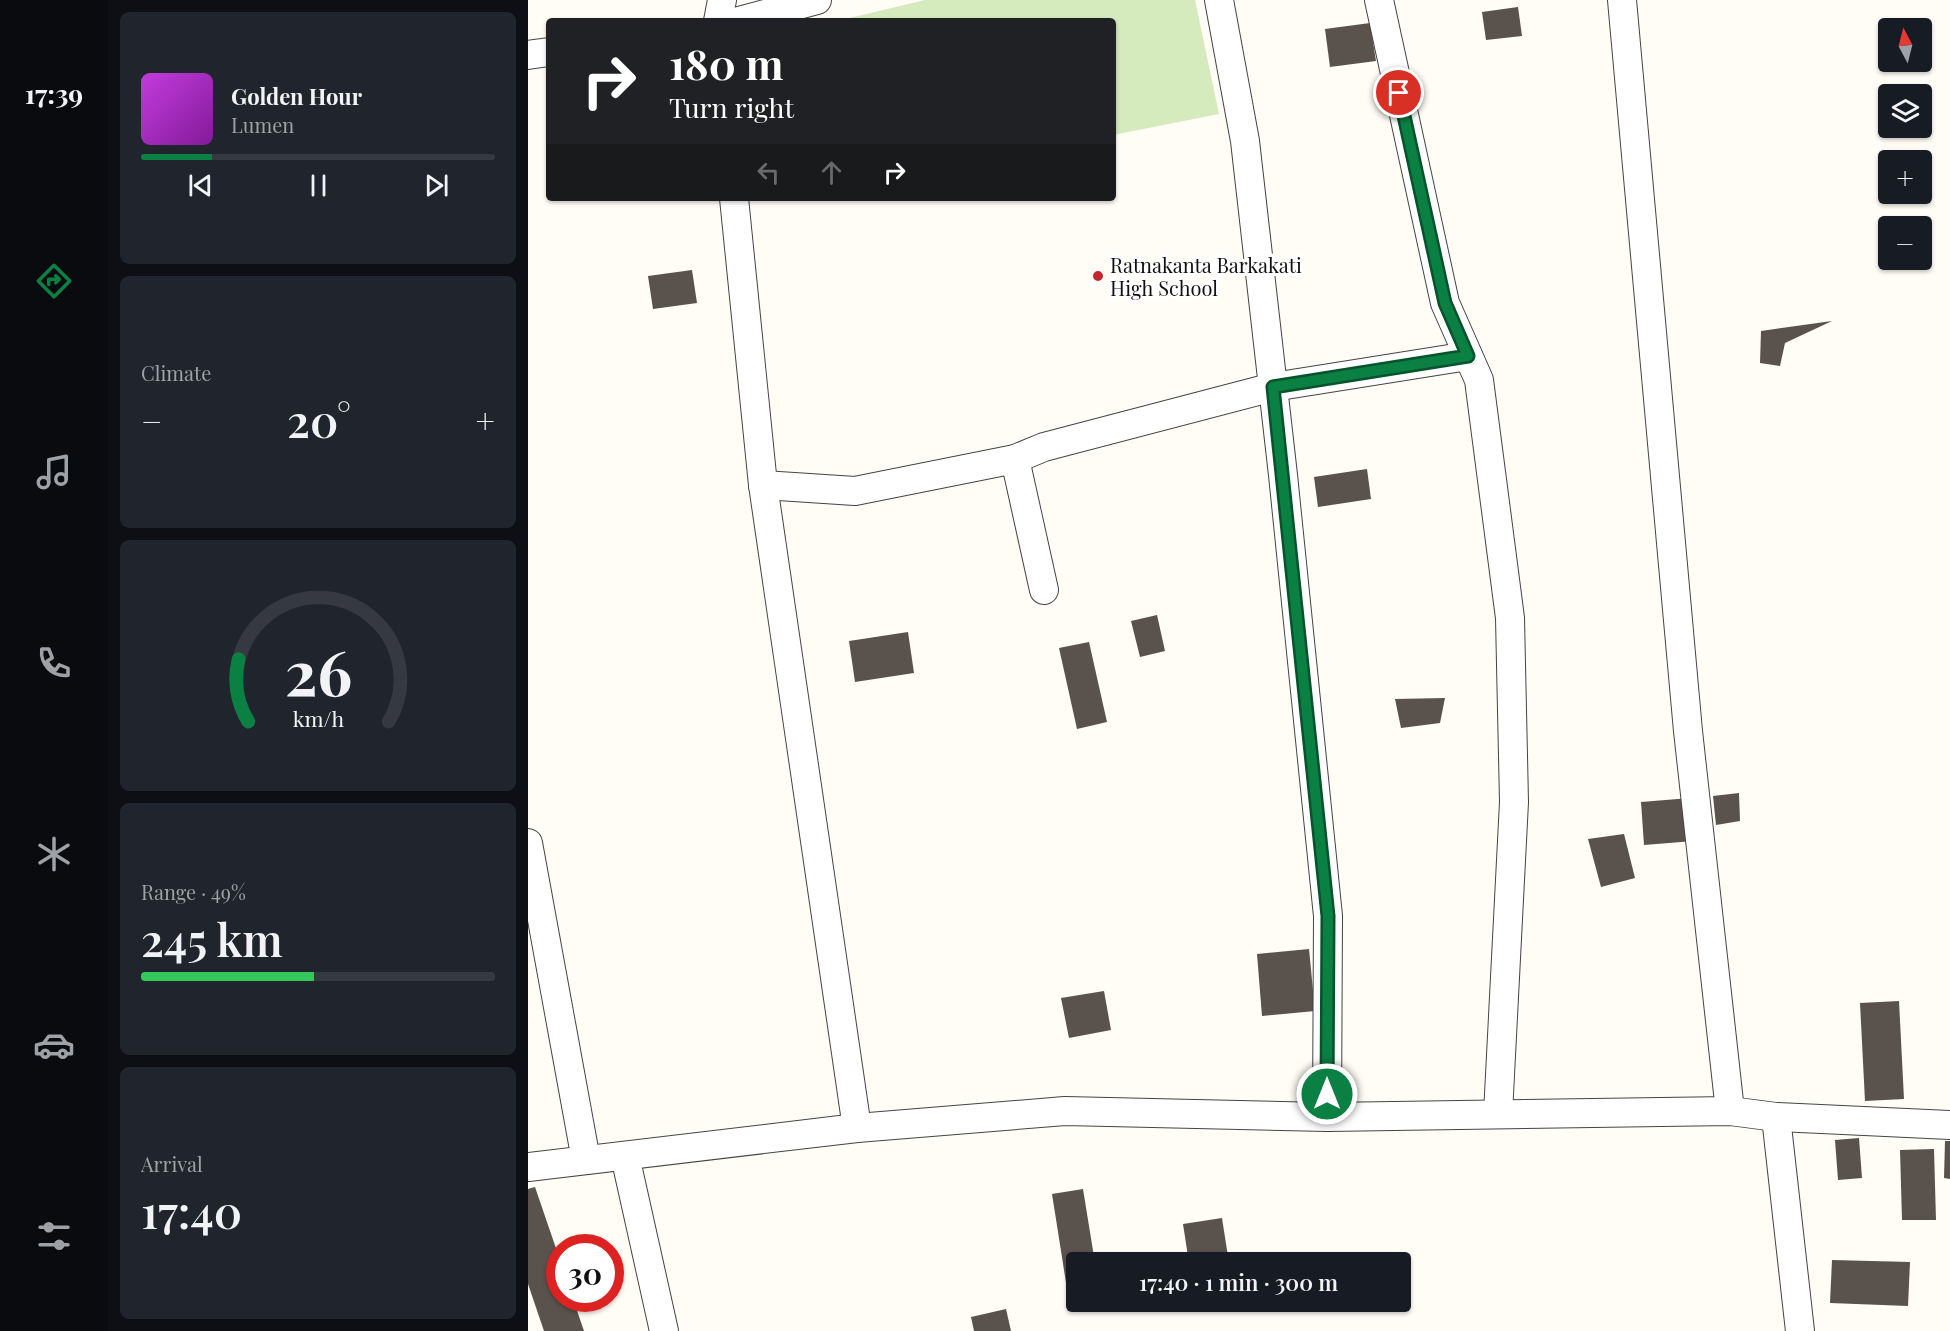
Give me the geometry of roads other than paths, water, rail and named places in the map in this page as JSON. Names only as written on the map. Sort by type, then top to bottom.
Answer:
[{"type":"street","points":[[719,18],[722,0]]},
{"type":"street","points":[[749,18],[817,0]]},
{"type":"street","points":[[1219,0],[1245,141],[1328,916],[1327,1117]]},
{"type":"street","points":[[1379,0],[1445,303],[1479,380],[1510,618],[1514,802],[1498,1114]]},
{"type":"street","points":[[1622,0],[1688,731],[1730,1112]]},
{"type":"street","points":[[528,55],[546,52]]},
{"type":"street","points":[[734,201],[763,485],[857,1128]]},
{"type":"street","points":[[763,485],[855,491],[1015,459],[1044,447],[1273,387],[1468,356]]},
{"type":"street","points":[[1015,459],[1044,590]]},
{"type":"street","points":[[528,843],[586,1160]]},
{"type":"street","points":[[528,1167],[857,1128],[1065,1111],[1327,1117],[1730,1112],[1776,1117],[1950,1125]]},
{"type":"street","points":[[1776,1117],[1800,1331]]},
{"type":"street","points":[[626,1156],[663,1331]]},
{"type":"place","name":"Ratnakanta Barkakati High School","points":[[1098,276]]}]
